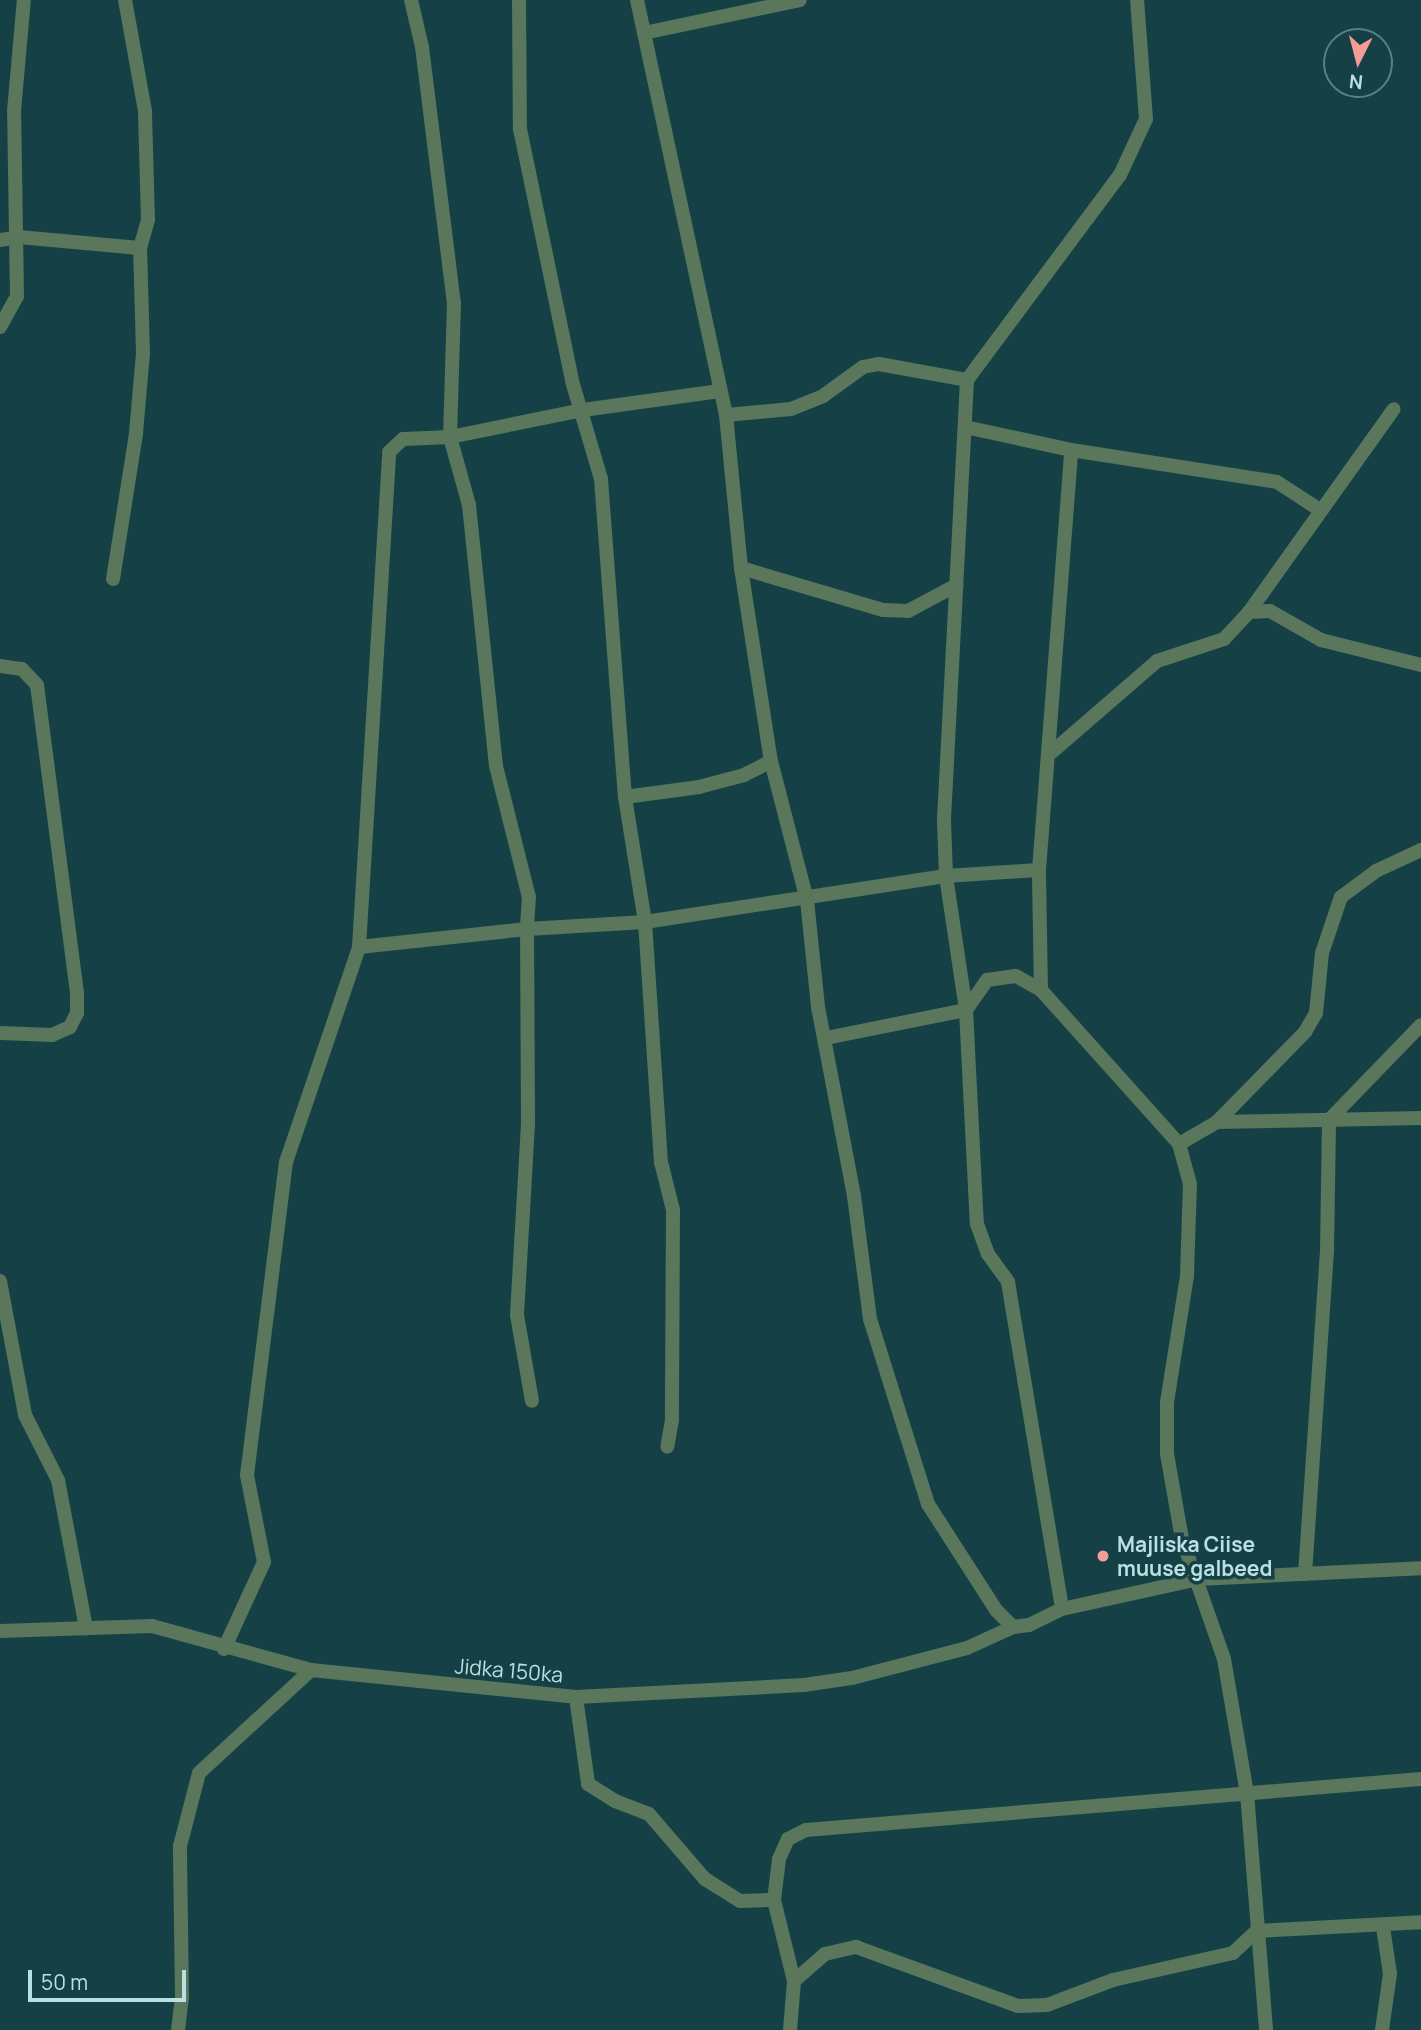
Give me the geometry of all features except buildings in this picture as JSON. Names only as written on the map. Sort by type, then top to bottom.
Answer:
[{"type":"street","points":[[0,327],[18,296],[19,237],[14,111],[24,0]]},
{"type":"street","points":[[113,579],[142,367],[140,248],[148,220],[145,111],[125,0]]},
{"type":"street","points":[[411,0],[422,47],[454,303],[450,437],[469,505],[496,766],[529,897],[528,1124],[517,1315],[532,1401]]},
{"type":"street","points":[[519,0],[520,129],[572,380],[601,478],[625,797],[645,922],[661,1162],[673,1210],[672,1420],[667,1447]]},
{"type":"street","points":[[637,0],[726,415],[741,568],[771,761],[807,900],[818,1007],[826,1038],[870,1318],[929,1504],[996,1610],[1013,1627]]},
{"type":"street","points":[[644,33],[800,0]]},
{"type":"street","points":[[1062,1609],[1008,1282],[988,1254],[977,1224],[966,1010],[946,876],[944,821],[967,380],[1121,175],[1146,119],[1137,0]]},
{"type":"street","points":[[0,240],[19,237],[140,248]]},
{"type":"street","points":[[726,415],[791,409],[823,396],[863,367],[879,364],[967,380]]},
{"type":"street","points":[[225,1649],[264,1562],[247,1475],[286,1162],[359,947],[389,452],[403,439],[450,437],[583,411],[720,391]]},
{"type":"street","points":[[1052,752],[1157,661],[1224,639],[1249,612],[1394,409]]},
{"type":"street","points":[[965,427],[1071,450],[1277,482],[1320,510]]},
{"type":"street","points":[[1041,990],[1039,870],[1052,752],[1071,450]]},
{"type":"street","points":[[741,568],[883,610],[908,611],[957,585]]},
{"type":"street","points":[[1249,612],[1270,611],[1321,640],[1421,665]]},
{"type":"street","points":[[0,666],[22,669],[37,685],[77,1013],[70,1027],[52,1035],[0,1033]]},
{"type":"street","points":[[625,797],[699,787],[744,775],[771,761]]},
{"type":"street","points":[[1178,1143],[1217,1122],[1305,1032],[1316,1013],[1322,953],[1341,897],[1376,872],[1421,850]]},
{"type":"street","points":[[359,947],[527,929],[645,922],[807,900],[946,876],[1039,870]]},
{"type":"street","points":[[826,1038],[966,1010],[988,980],[1016,976],[1041,990],[1178,1143],[1190,1184],[1187,1276],[1167,1402],[1167,1454],[1182,1539],[1199,1579],[1224,1659],[1247,1793],[1266,2030]]},
{"type":"street","points":[[1305,1574],[1326,1249],[1329,1120],[1421,1025]]},
{"type":"street","points":[[1217,1122],[1421,1118]]},
{"type":"street","points":[[0,1282],[25,1415],[58,1480],[86,1628]]},
{"type":"street","name":"Jidka 150ka","points":[[0,1631],[152,1626],[225,1649],[311,1670],[576,1697],[804,1685],[852,1678],[967,1648],[1013,1627],[1029,1625],[1062,1609],[1199,1579],[1421,1568]]},
{"type":"street","points":[[178,2030],[182,1997],[180,1846],[199,1773],[311,1670]]},
{"type":"street","points":[[576,1697],[588,1784],[615,1801],[649,1814],[705,1880],[740,1901],[774,1900]]},
{"type":"street","points":[[790,2030],[794,1981],[774,1900],[779,1859],[788,1839],[806,1830],[1421,1779]]},
{"type":"street","points":[[794,1981],[825,1954],[856,1947],[1018,2006],[1047,2005],[1113,1980],[1233,1952],[1257,1931],[1383,1927],[1421,1922]]},
{"type":"street","points":[[1382,2030],[1390,1974],[1383,1927]]},
{"type":"place","name":"Majliska Ciise muuse galbeed","points":[[1103,1556]]}]
